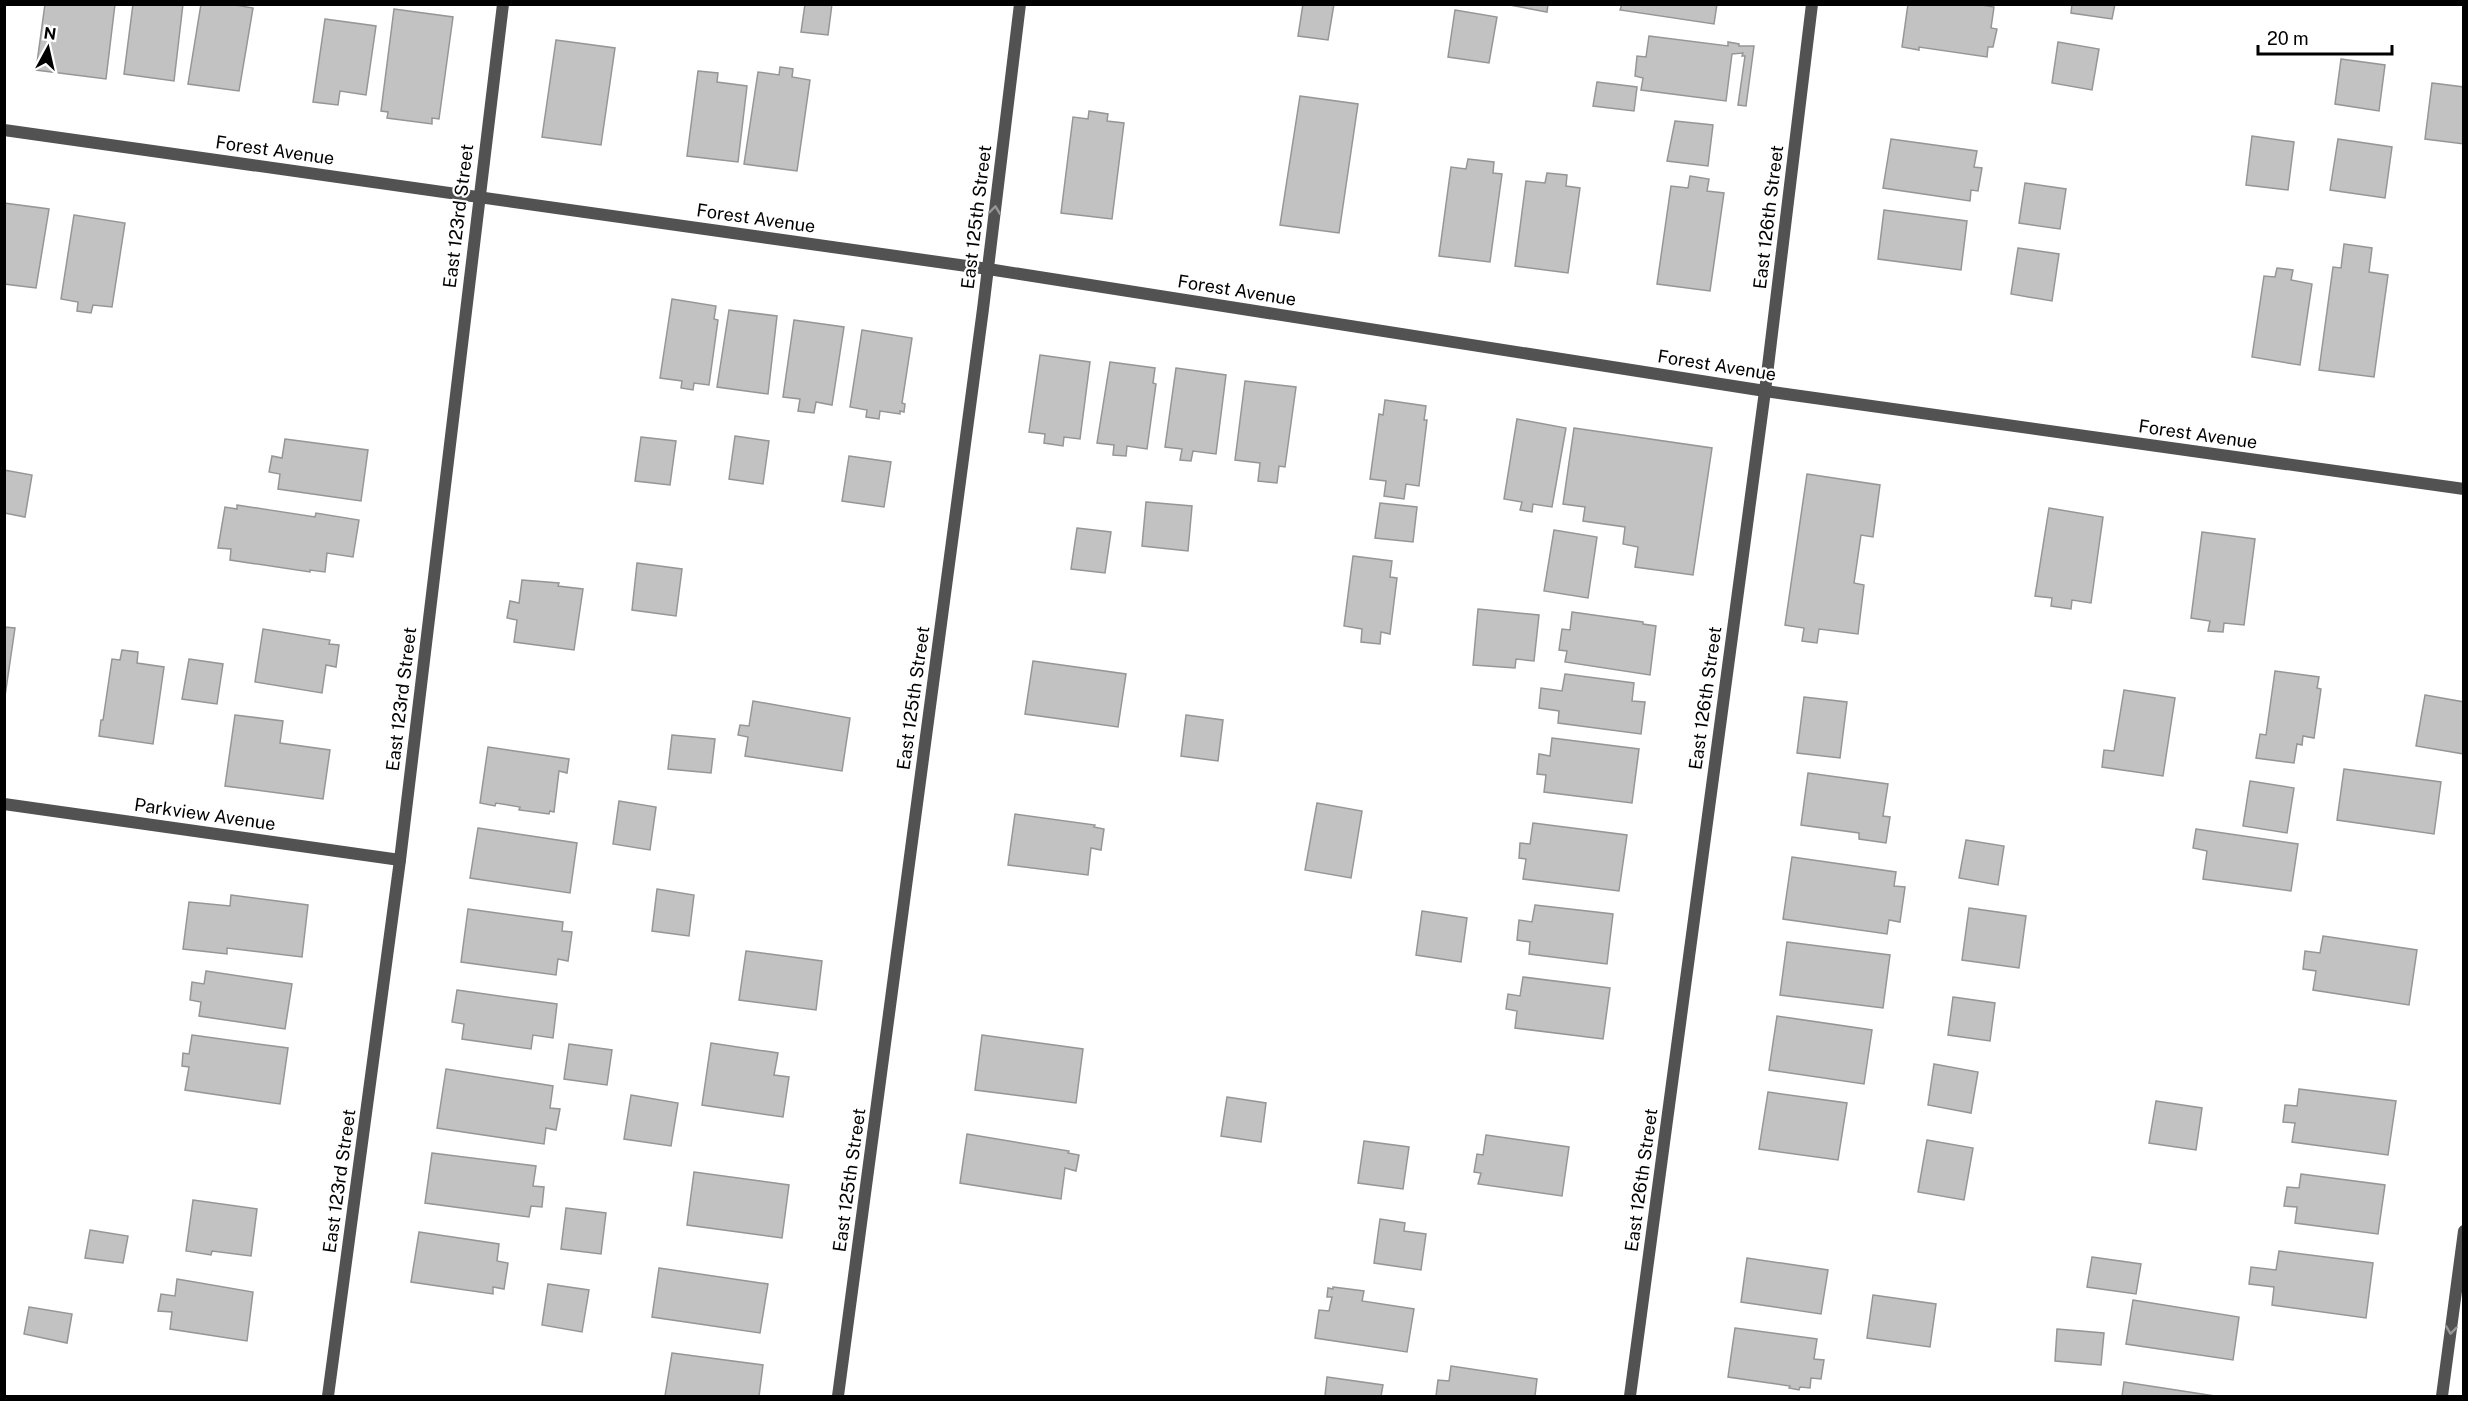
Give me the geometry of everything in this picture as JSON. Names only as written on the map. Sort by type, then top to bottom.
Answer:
[{"type":"street","name":"East 123rd Street","points":[[328,1396],[400,860],[503,4]]},
{"type":"street","name":"East 125th Street","points":[[838,1396],[988,269],[1020,4]]},
{"type":"street","name":"East 126th Street","points":[[1630,1396],[1765,391],[1812,4]]},
{"type":"street","name":"Forest Avenue","points":[[4,130],[988,269],[1765,391],[2463,489]]},
{"type":"street","name":"Parkview Avenue","points":[[4,804],[400,860]]},
{"type":"street","points":[[2442,1396],[2463,1231]]},
{"type":"building","points":[[45,4],[115,4],[106,79],[36,70]]},
{"type":"building","points":[[133,4],[183,4],[174,81],[124,74]]},
{"type":"building","points":[[201,4],[230,4],[253,8],[239,91],[188,84]]},
{"type":"building","points":[[805,4],[832,4],[828,35],[801,32]]},
{"type":"building","points":[[1303,4],[1334,4],[1328,40],[1298,36]]},
{"type":"building","points":[[1504,4],[1548,4],[1547,12]]},
{"type":"building","points":[[1622,4],[1717,4],[1714,24],[1620,10]]},
{"type":"building","points":[[1908,4],[1976,4],[1994,7],[1991,28],[1997,29],[1993,47],[1988,47],[1987,57],[1919,47],[1919,50],[1902,47]]},
{"type":"building","points":[[2072,4],[2115,4],[2112,19],[2071,13]]},
{"type":"building","points":[[394,9],[453,17],[439,119],[432,118],[432,124],[387,118],[388,112],[381,111]]},
{"type":"building","points":[[1455,10],[1497,17],[1489,63],[1448,57]]},
{"type":"building","points":[[325,19],[376,26],[366,95],[340,91],[338,105],[313,102]]},
{"type":"building","points":[[1649,36],[1728,46],[1728,42],[1739,44],[1739,46],[1754,46],[1746,106],[1738,105],[1745,56],[1742,56],[1743,53],[1732,54],[1726,101],[1641,90],[1643,78],[1635,76],[1637,56],[1646,57]]},
{"type":"building","points":[[556,40],[615,48],[601,145],[542,137]]},
{"type":"building","points":[[2058,42],[2099,49],[2092,90],[2052,83]]},
{"type":"building","points":[[2341,59],[2385,65],[2379,111],[2335,104]]},
{"type":"building","points":[[780,67],[793,69],[792,77],[810,80],[797,171],[744,164],[758,72],[779,75]]},
{"type":"building","points":[[698,71],[718,73],[717,82],[747,86],[738,162],[687,156]]},
{"type":"building","points":[[1597,82],[1637,87],[1634,111],[1593,106]]},
{"type":"building","points":[[2432,83],[2464,87],[2464,144],[2425,139]]},
{"type":"building","points":[[1300,96],[1358,104],[1339,233],[1280,225]]},
{"type":"building","points":[[1089,111],[1108,114],[1107,121],[1124,123],[1112,219],[1061,213],[1073,117],[1088,119]]},
{"type":"building","points":[[1675,121],[1713,125],[1708,166],[1667,161]]},
{"type":"building","points":[[2252,136],[2294,142],[2288,190],[2246,185]]},
{"type":"building","points":[[1891,139],[1977,151],[1974,167],[1982,168],[1978,191],[1971,190],[1970,201],[1883,188]]},
{"type":"building","points":[[2338,139],[2392,147],[2385,198],[2330,190]]},
{"type":"building","points":[[1468,159],[1494,162],[1493,173],[1502,174],[1490,262],[1439,256],[1451,167],[1466,169]]},
{"type":"building","points":[[1547,173],[1567,175],[1566,186],[1580,188],[1568,273],[1515,266],[1526,181],[1545,183]]},
{"type":"building","points":[[1690,176],[1709,179],[1707,191],[1724,193],[1710,291],[1657,284],[1671,186],[1688,188]]},
{"type":"building","points":[[2025,183],[2066,189],[2060,229],[2019,223]]},
{"type":"building","points":[[4,203],[49,209],[36,288],[4,284]]},
{"type":"building","points":[[1884,210],[1967,221],[1961,270],[1878,259]]},
{"type":"building","points":[[74,215],[125,223],[112,307],[93,305],[91,313],[77,311],[78,302],[61,299]]},
{"type":"building","points":[[2344,244],[2372,248],[2369,272],[2388,275],[2374,377],[2319,370],[2333,267],[2341,268]]},
{"type":"building","points":[[2018,248],[2059,254],[2052,301],[2011,294]]},
{"type":"building","points":[[2277,268],[2293,270],[2291,280],[2312,284],[2300,365],[2252,357],[2264,276],[2275,277]]},
{"type":"building","points":[[672,299],[716,306],[714,319],[718,320],[709,385],[694,383],[693,390],[681,388],[682,381],[660,378]]},
{"type":"building","points":[[729,310],[777,316],[768,394],[717,387]]},
{"type":"building","points":[[794,320],[844,327],[832,405],[816,402],[814,413],[798,411],[800,399],[783,397]]},
{"type":"building","points":[[862,330],[912,338],[902,403],[905,404],[904,412],[900,411],[900,414],[880,411],[879,419],[866,417],[867,410],[850,407]]},
{"type":"building","points":[[1040,355],[1090,362],[1080,439],[1064,437],[1063,446],[1044,443],[1045,434],[1029,432]]},
{"type":"building","points":[[1110,362],[1155,368],[1153,383],[1156,384],[1147,449],[1127,446],[1126,456],[1113,455],[1114,445],[1097,443]]},
{"type":"building","points":[[1176,368],[1226,375],[1216,454],[1193,451],[1191,461],[1180,460],[1182,449],[1165,447]]},
{"type":"building","points":[[1245,381],[1296,387],[1285,467],[1279,466],[1277,483],[1258,481],[1260,463],[1235,460]]},
{"type":"building","points":[[1385,400],[1426,406],[1424,420],[1427,420],[1419,486],[1406,484],[1404,499],[1384,496],[1386,481],[1370,479],[1379,414],[1383,415]]},
{"type":"building","points":[[1517,419],[1566,428],[1552,507],[1533,504],[1532,512],[1520,510],[1522,502],[1504,499]]},
{"type":"building","points":[[1574,428],[1712,448],[1693,575],[1635,567],[1638,547],[1623,544],[1625,527],[1583,521],[1585,507],[1563,504]]},
{"type":"building","points":[[735,436],[769,441],[763,484],[729,479]]},
{"type":"building","points":[[641,437],[676,441],[670,485],[635,481]]},
{"type":"building","points":[[285,439],[368,450],[361,501],[278,489],[280,474],[269,472],[272,456],[282,458]]},
{"type":"building","points":[[849,456],[891,462],[884,507],[842,501]]},
{"type":"building","points":[[4,470],[32,475],[25,517],[4,513]]},
{"type":"building","points":[[1807,474],[1880,485],[1873,537],[1861,535],[1854,583],[1864,585],[1858,634],[1819,629],[1817,643],[1802,641],[1804,628],[1785,625]]},
{"type":"building","points":[[1146,502],[1192,506],[1188,551],[1142,546]]},
{"type":"building","points":[[1380,503],[1417,507],[1413,542],[1375,538]]},
{"type":"building","points":[[237,505],[315,517],[316,513],[359,520],[353,557],[327,553],[325,572],[310,570],[310,572],[230,560],[231,549],[218,548],[225,507],[237,509]]},
{"type":"building","points":[[2049,508],[2103,517],[2091,603],[2072,600],[2071,609],[2051,606],[2052,598],[2035,596]]},
{"type":"building","points":[[1077,528],[1111,532],[1105,573],[1071,569]]},
{"type":"building","points":[[1554,530],[1597,537],[1588,598],[1544,591]]},
{"type":"building","points":[[2202,532],[2255,539],[2244,625],[2224,623],[2223,632],[2208,631],[2210,621],[2191,618]]},
{"type":"building","points":[[1353,556],[1392,561],[1390,577],[1397,578],[1390,634],[1381,632],[1380,644],[1361,642],[1362,629],[1344,626]]},
{"type":"building","points":[[637,563],[682,569],[676,616],[632,610]]},
{"type":"building","points":[[522,580],[559,583],[558,586],[583,589],[574,650],[514,642],[517,620],[507,618],[510,601],[519,603]]},
{"type":"building","points":[[1478,609],[1539,615],[1534,661],[1516,659],[1515,668],[1473,665]]},
{"type":"building","points":[[1572,612],[1643,622],[1643,624],[1656,626],[1650,675],[1565,662],[1567,651],[1559,650],[1562,629],[1570,630]]},
{"type":"building","points":[[4,627],[15,628],[4,703]]},
{"type":"building","points":[[263,629],[330,640],[329,644],[339,645],[336,667],[326,665],[322,693],[255,682]]},
{"type":"building","points":[[122,650],[138,652],[137,663],[164,667],[153,744],[99,736],[112,659],[120,660]]},
{"type":"building","points":[[189,659],[223,664],[217,704],[182,699]]},
{"type":"building","points":[[1033,661],[1126,674],[1118,727],[1025,714]]},
{"type":"building","points":[[2275,671],[2319,677],[2317,688],[2321,689],[2314,738],[2303,736],[2302,745],[2297,744],[2294,763],[2256,758],[2260,734],[2266,735]]},
{"type":"building","points":[[1565,674],[1634,683],[1632,701],[1645,702],[1641,734],[1558,723],[1559,711],[1539,708],[1541,688],[1562,691]]},
{"type":"building","points":[[2124,690],[2175,698],[2163,776],[2102,767],[2104,750],[2114,751]]},
{"type":"building","points":[[2425,695],[2464,702],[2464,754],[2416,746]]},
{"type":"building","points":[[1804,697],[1847,702],[1840,758],[1797,753]]},
{"type":"building","points":[[753,701],[850,718],[842,771],[745,756],[748,737],[738,735],[740,725],[749,726]]},
{"type":"building","points":[[235,715],[283,721],[280,743],[330,750],[323,799],[225,786]]},
{"type":"building","points":[[1186,715],[1223,720],[1218,761],[1181,756]]},
{"type":"building","points":[[672,735],[715,739],[711,773],[668,769]]},
{"type":"building","points":[[1552,738],[1639,749],[1632,803],[1544,792],[1546,775],[1537,774],[1539,754],[1550,756]]},
{"type":"building","points":[[488,747],[569,759],[567,773],[559,771],[554,812],[550,811],[549,814],[519,810],[520,807],[496,803],[495,806],[480,803]]},
{"type":"building","points":[[2344,769],[2441,782],[2434,834],[2337,820]]},
{"type":"building","points":[[1808,773],[1888,784],[1883,816],[1890,817],[1886,843],[1859,839],[1859,833],[1801,825]]},
{"type":"building","points":[[2250,781],[2294,788],[2287,833],[2243,826]]},
{"type":"building","points":[[619,801],[656,807],[650,850],[613,844]]},
{"type":"building","points":[[1317,803],[1362,811],[1351,878],[1305,870]]},
{"type":"building","points":[[1015,814],[1095,825],[1094,827],[1104,829],[1101,850],[1091,848],[1088,875],[1008,865]]},
{"type":"building","points":[[1533,823],[1627,835],[1619,891],[1523,879],[1526,859],[1519,858],[1520,843],[1530,844]]},
{"type":"building","points":[[478,828],[577,843],[570,893],[470,878]]},
{"type":"building","points":[[2196,829],[2298,844],[2291,891],[2203,879],[2207,851],[2193,848]]},
{"type":"building","points":[[1966,840],[2004,846],[1998,885],[1959,878]]},
{"type":"building","points":[[1792,857],[1896,872],[1894,886],[1905,887],[1900,922],[1889,920],[1887,934],[1783,919]]},
{"type":"building","points":[[657,889],[694,895],[689,936],[652,931]]},
{"type":"building","points":[[231,895],[308,905],[302,957],[227,948],[227,954],[183,949],[189,902],[230,906]]},
{"type":"building","points":[[1535,905],[1613,914],[1607,964],[1529,954],[1530,942],[1517,940],[1519,920],[1532,922]]},
{"type":"building","points":[[1969,908],[2026,916],[2019,968],[1962,960]]},
{"type":"building","points":[[468,909],[563,922],[562,931],[572,932],[568,961],[558,959],[556,975],[461,962]]},
{"type":"building","points":[[1422,911],[1467,918],[1461,962],[1416,955]]},
{"type":"building","points":[[2323,936],[2417,950],[2409,1005],[2313,990],[2316,971],[2303,969],[2305,951],[2320,953]]},
{"type":"building","points":[[1787,942],[1890,955],[1883,1008],[1780,995]]},
{"type":"building","points":[[746,951],[822,961],[816,1010],[739,1000]]},
{"type":"building","points":[[206,971],[292,984],[285,1029],[199,1016],[201,1002],[190,1000],[192,982],[204,984]]},
{"type":"building","points":[[1523,977],[1610,988],[1603,1039],[1515,1028],[1517,1011],[1506,1009],[1508,994],[1520,996]]},
{"type":"building","points":[[457,990],[557,1004],[553,1038],[533,1035],[531,1049],[462,1039],[464,1024],[452,1022]]},
{"type":"building","points":[[1953,997],[1995,1003],[1990,1041],[1948,1035]]},
{"type":"building","points":[[1777,1016],[1872,1030],[1864,1084],[1769,1070]]},
{"type":"building","points":[[192,1035],[288,1048],[280,1104],[185,1090],[189,1067],[182,1066],[183,1053],[189,1054]]},
{"type":"building","points":[[982,1035],[1083,1049],[1076,1103],[975,1090]]},
{"type":"building","points":[[711,1043],[778,1053],[774,1075],[789,1077],[783,1117],[702,1105]]},
{"type":"building","points":[[569,1044],[612,1050],[607,1085],[564,1079]]},
{"type":"building","points":[[1934,1064],[1978,1072],[1971,1113],[1928,1105]]},
{"type":"building","points":[[446,1069],[553,1086],[550,1108],[560,1109],[556,1130],[546,1128],[544,1144],[437,1128]]},
{"type":"building","points":[[2299,1089],[2396,1101],[2388,1155],[2292,1142],[2295,1123],[2283,1122],[2285,1105],[2297,1106]]},
{"type":"building","points":[[1768,1092],[1847,1103],[1838,1160],[1759,1149]]},
{"type":"building","points":[[631,1095],[678,1103],[671,1146],[624,1139]]},
{"type":"building","points":[[1227,1097],[1266,1103],[1261,1142],[1221,1136]]},
{"type":"building","points":[[2156,1101],[2202,1108],[2196,1150],[2149,1143]]},
{"type":"building","points":[[967,1134],[1069,1151],[1068,1153],[1079,1155],[1076,1171],[1065,1168],[1061,1199],[960,1183]]},
{"type":"building","points":[[1486,1135],[1569,1147],[1562,1196],[1478,1184],[1481,1173],[1474,1172],[1477,1154],[1483,1155]]},
{"type":"building","points":[[1927,1140],[1973,1148],[1964,1200],[1918,1192]]},
{"type":"building","points":[[1364,1141],[1409,1147],[1403,1189],[1358,1183]]},
{"type":"building","points":[[432,1153],[536,1166],[533,1186],[544,1187],[542,1207],[531,1206],[529,1217],[425,1203]]},
{"type":"building","points":[[694,1172],[789,1185],[782,1238],[687,1225]]},
{"type":"building","points":[[2301,1174],[2385,1185],[2378,1234],[2295,1223],[2297,1207],[2284,1206],[2287,1187],[2299,1188]]},
{"type":"building","points":[[193,1200],[257,1209],[251,1256],[212,1251],[211,1255],[186,1251]]},
{"type":"building","points":[[566,1208],[606,1213],[601,1254],[561,1249]]},
{"type":"building","points":[[1380,1219],[1405,1223],[1404,1231],[1426,1234],[1421,1270],[1374,1263]]},
{"type":"building","points":[[90,1230],[128,1236],[123,1263],[85,1258]]},
{"type":"building","points":[[419,1232],[499,1244],[497,1261],[508,1263],[504,1289],[493,1287],[493,1294],[411,1282]]},
{"type":"building","points":[[2279,1251],[2373,1263],[2366,1318],[2272,1305],[2274,1287],[2249,1284],[2251,1267],[2276,1270]]},
{"type":"building","points":[[2092,1257],[2141,1264],[2136,1294],[2087,1287]]},
{"type":"building","points":[[1747,1258],[1828,1270],[1821,1314],[1741,1302]]},
{"type":"building","points":[[659,1268],[768,1284],[760,1333],[652,1317]]},
{"type":"building","points":[[177,1279],[253,1292],[247,1341],[170,1329],[172,1312],[158,1311],[161,1294],[175,1296]]},
{"type":"building","points":[[548,1284],[589,1290],[582,1332],[542,1325]]},
{"type":"building","points":[[1333,1287],[1364,1291],[1362,1301],[1414,1309],[1407,1352],[1315,1338],[1319,1310],[1329,1311],[1332,1297],[1327,1297],[1328,1288],[1333,1289]]},
{"type":"building","points":[[1873,1295],[1936,1304],[1930,1347],[1867,1338]]},
{"type":"building","points":[[2133,1300],[2239,1317],[2233,1360],[2126,1344]]},
{"type":"building","points":[[29,1307],[72,1314],[67,1343],[24,1334]]},
{"type":"building","points":[[1735,1328],[1817,1339],[1814,1359],[1824,1360],[1821,1379],[1811,1378],[1810,1388],[1800,1387],[1799,1390],[1789,1388],[1790,1386],[1728,1377]]},
{"type":"building","points":[[2057,1329],[2104,1333],[2101,1365],[2055,1361]]},
{"type":"building","points":[[672,1353],[763,1365],[759,1396],[665,1396]]},
{"type":"building","points":[[1451,1366],[1537,1379],[1535,1396],[1436,1396],[1438,1380],[1449,1381]]},
{"type":"building","points":[[1327,1377],[1383,1385],[1381,1396],[1325,1396]]},
{"type":"building","points":[[2124,1382],[2215,1396],[2122,1396]]}]
